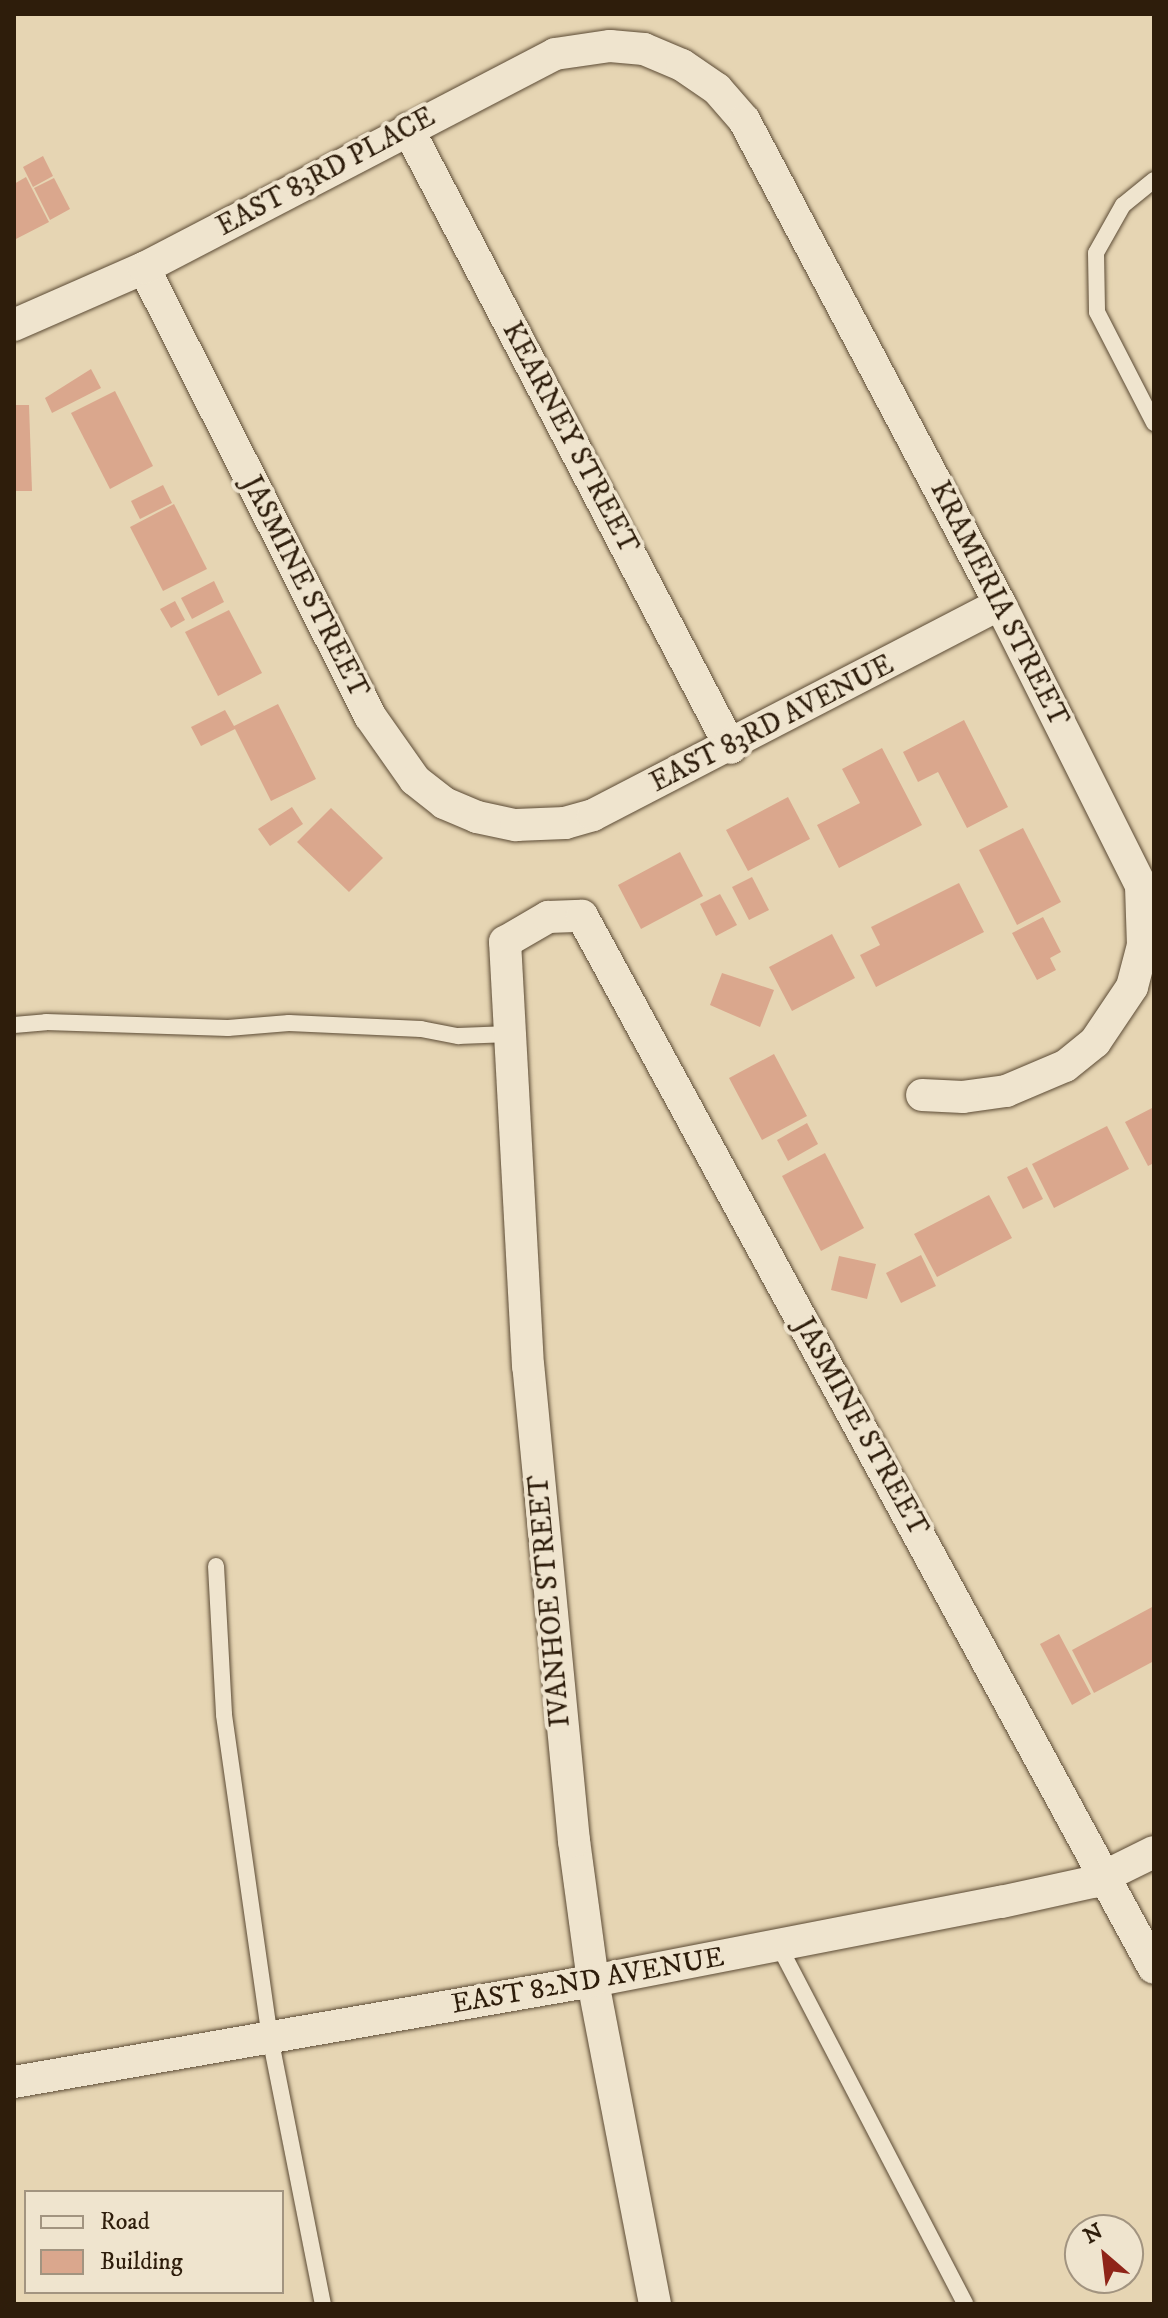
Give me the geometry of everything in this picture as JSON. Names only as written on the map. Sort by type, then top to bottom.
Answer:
[{"type":"street","name":"EAST 83RD PLACE","points":[[14,325],[42,317],[144,268],[555,54],[610,46],[644,49]]},
{"type":"street","name":"KRAMERIA STREET","points":[[644,49],[682,65],[717,89],[744,120],[1000,604],[1141,886],[1143,945],[1132,987],[1114,1019],[1065,1066],[1006,1091],[963,1097],[922,1095]]},
{"type":"street","name":"KEARNEY STREET","points":[[408,129],[731,748]]},
{"type":"street","name":"JASMINE STREET","points":[[144,268],[370,716],[415,780],[444,803],[477,817],[538,824]]},
{"type":"street","name":"EAST 83RD AVENUE","points":[[538,824],[593,815],[731,748],[1000,604]]},
{"type":"street","name":"JASMINE STREET","points":[[548,917],[582,916],[1154,1968]]},
{"type":"street","name":"IVANHOE STREET","points":[[548,917],[505,942],[528,1366],[557,1680],[593,1981],[655,2304]]},
{"type":"street","name":"EAST 82ND AVENUE","points":[[14,2082],[779,1946],[1107,1877],[1154,1852]]},
{"type":"lane","points":[[1154,180],[1123,205],[1096,253],[1097,312],[1154,423]]},
{"type":"lane","points":[[14,1025],[46,1022],[228,1028],[289,1023],[421,1029],[458,1036],[510,1034]]},
{"type":"lane","points":[[216,1566],[224,1715],[270,2037],[323,2304]]},
{"type":"lane","points":[[779,1946],[965,2304]]},
{"type":"building","points":[[43,156],[53,176],[33,187],[23,167]]},
{"type":"building","points":[[26,177],[49,222],[14,240],[14,184]]},
{"type":"building","points":[[54,178],[70,209],[50,220],[34,188]]},
{"type":"building","points":[[91,369],[101,388],[52,413],[45,398]]},
{"type":"building","points":[[115,391],[153,466],[110,489],[71,413]]},
{"type":"building","points":[[14,405],[29,405],[32,491],[14,491]]},
{"type":"building","points":[[163,485],[172,503],[140,519],[131,501]]},
{"type":"building","points":[[174,504],[207,569],[163,591],[130,527]]},
{"type":"building","points":[[214,581],[224,602],[192,619],[181,598]]},
{"type":"building","points":[[175,601],[185,620],[171,628],[160,609]]},
{"type":"building","points":[[229,610],[262,673],[218,696],[185,632]]},
{"type":"building","points":[[278,704],[316,779],[271,801],[235,729],[201,746],[191,727],[225,710],[234,726]]},
{"type":"building","points":[[964,720],[1008,807],[967,828],[938,772],[918,782],[903,752]]},
{"type":"building","points":[[882,748],[922,825],[839,868],[817,825],[860,803],[842,769]]},
{"type":"building","points":[[788,797],[810,839],[748,871],[726,830]]},
{"type":"building","points":[[292,807],[303,824],[270,846],[258,829]]},
{"type":"building","points":[[331,808],[383,858],[349,892],[297,842]]},
{"type":"building","points":[[1023,828],[1061,902],[1017,925],[979,850]]},
{"type":"building","points":[[680,852],[703,896],[641,929],[618,885]]},
{"type":"building","points":[[752,877],[769,910],[749,920],[732,887]]},
{"type":"building","points":[[959,883],[984,932],[876,987],[860,955],[880,945],[871,927]]},
{"type":"building","points":[[720,894],[737,925],[716,936],[700,904]]},
{"type":"building","points":[[1043,917],[1061,952],[1050,958],[1056,970],[1037,980],[1012,933]]},
{"type":"building","points":[[832,934],[855,978],[792,1011],[769,967]]},
{"type":"building","points":[[722,973],[774,990],[760,1027],[710,1005]]},
{"type":"building","points":[[774,1054],[807,1116],[762,1140],[729,1078]]},
{"type":"building","points":[[1154,1107],[1154,1163],[1148,1166],[1125,1122]]},
{"type":"building","points":[[807,1123],[818,1144],[788,1161],[777,1140]]},
{"type":"building","points":[[1107,1126],[1129,1169],[1054,1208],[1032,1164]]},
{"type":"building","points":[[825,1153],[864,1228],[821,1251],[782,1176]]},
{"type":"building","points":[[1027,1167],[1043,1199],[1023,1209],[1007,1177]]},
{"type":"building","points":[[989,1195],[1012,1238],[937,1277],[914,1234]]},
{"type":"building","points":[[921,1255],[936,1286],[901,1303],[886,1273]]},
{"type":"building","points":[[839,1256],[876,1264],[867,1299],[831,1290]]},
{"type":"building","points":[[1154,1606],[1154,1661],[1094,1693],[1072,1650]]},
{"type":"building","points":[[1059,1634],[1091,1694],[1072,1705],[1040,1644]]}]
